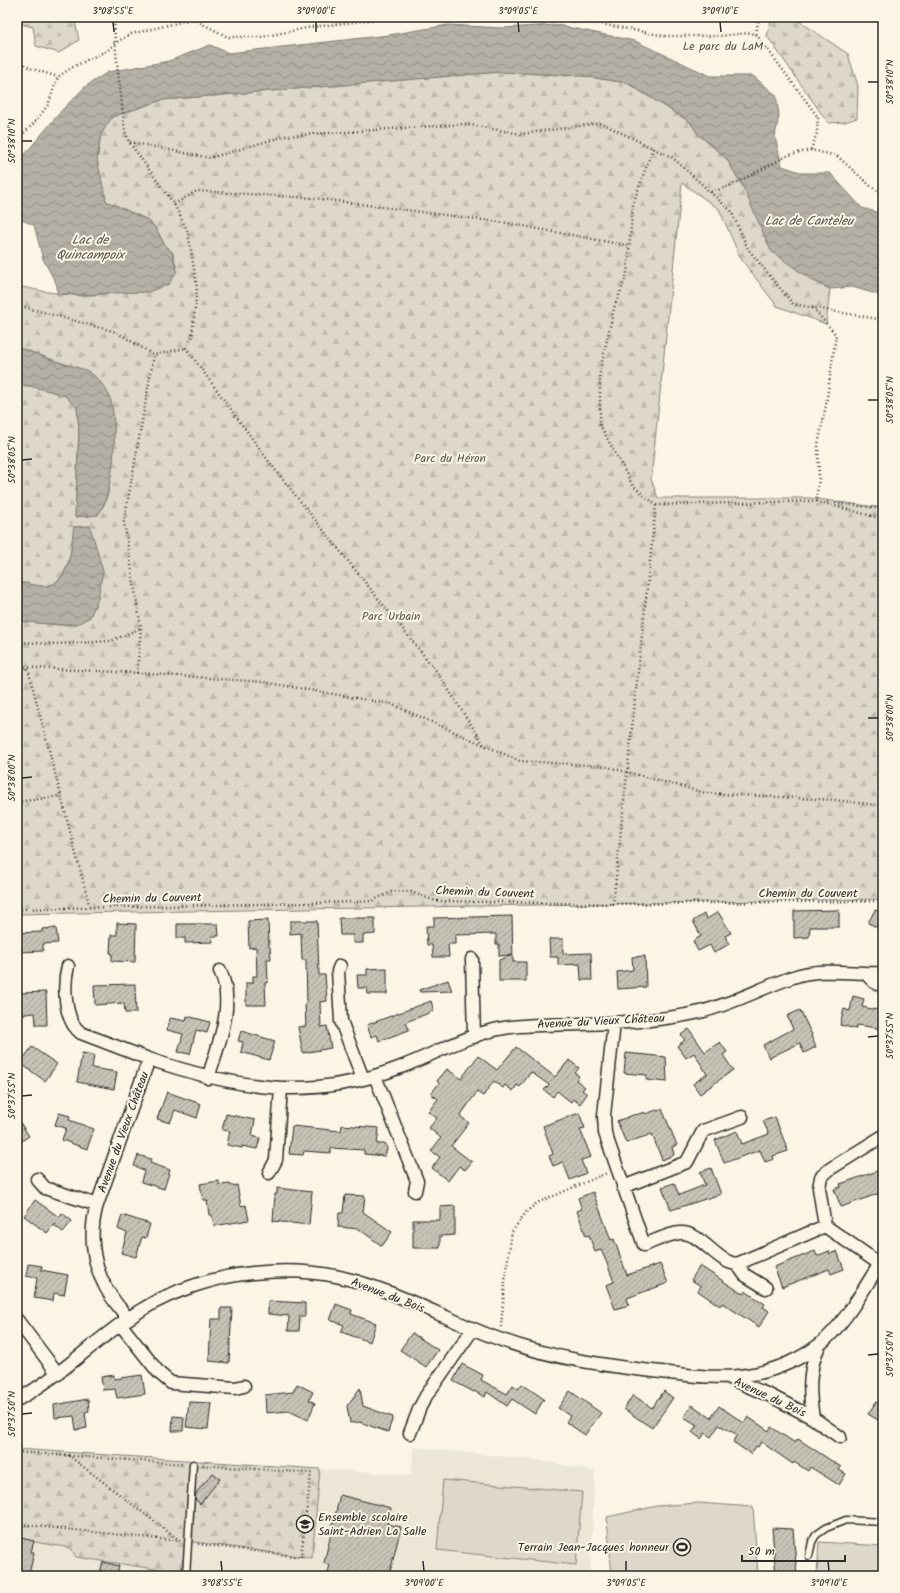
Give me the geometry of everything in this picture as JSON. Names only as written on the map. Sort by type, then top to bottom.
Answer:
[{"type":"street","points":[[472,959],[474,1037]]},
{"type":"street","name":"Avenue du Vieux Château","points":[[68,966],[66,974],[67,1009],[70,1021],[81,1034],[149,1059],[208,1078],[240,1084],[281,1088],[313,1087],[375,1076],[402,1067],[474,1037],[500,1029],[522,1026],[614,1023],[667,1018],[713,1008],[800,975],[820,972],[883,974]]},
{"type":"street","points":[[340,966],[338,971],[341,1021],[363,1079]]},
{"type":"street","points":[[208,1078],[226,1019],[224,979],[220,971]]},
{"type":"street","points":[[865,973],[874,982],[883,986]]},
{"type":"street","points":[[614,1023],[604,1124],[606,1141],[644,1245],[676,1233],[686,1233],[728,1262],[737,1264],[825,1226]]},
{"type":"street","name":"Avenue du Vieux Château","points":[[124,1322],[104,1285],[97,1264],[92,1233],[94,1214],[149,1059]]},
{"type":"street","points":[[375,1076],[417,1181],[415,1191]]},
{"type":"street","points":[[270,1173],[276,1160],[281,1088]]},
{"type":"street","points":[[623,1188],[687,1162],[703,1131],[742,1117]]},
{"type":"street","points":[[881,1262],[825,1226],[819,1188],[821,1177],[830,1169],[883,1136]]},
{"type":"street","name":"Avenue du Vieux Château","points":[[37,1179],[45,1188],[97,1205]]},
{"type":"street","name":"Avenue du Bois","points":[[813,1418],[810,1396],[810,1376],[814,1355],[819,1346],[840,1324],[881,1262]]},
{"type":"street","points":[[737,1264],[745,1275],[766,1288]]},
{"type":"street","name":"Avenue du Bois","points":[[17,1400],[41,1387],[124,1322],[154,1302],[214,1280],[248,1274],[293,1272],[340,1277],[367,1285],[502,1340],[532,1350],[614,1367],[705,1377],[726,1377],[768,1371],[791,1362],[819,1346]]},
{"type":"street","points":[[17,1320],[58,1374]]},
{"type":"street","points":[[124,1322],[159,1373],[171,1383],[235,1388],[244,1386]]},
{"type":"street","points":[[410,1433],[426,1396],[473,1328]]},
{"type":"street","name":"Avenue du Bois","points":[[726,1377],[771,1396],[813,1418],[840,1437]]},
{"type":"lane","points":[[186,1576],[193,1464]]},
{"type":"lane","points":[[809,1556],[812,1542],[816,1535],[826,1528],[846,1520],[883,1522]]},
{"type":"path","points":[[17,305],[116,332],[154,355],[186,348],[192,337],[197,288],[188,232],[174,204],[130,142],[125,132],[116,52],[114,17]]},
{"type":"path","points":[[17,136],[24,134],[48,105],[58,77],[71,68],[108,50],[131,34],[193,19],[228,37],[261,37],[312,27],[367,19],[396,17]]},
{"type":"path","points":[[518,17],[601,24],[664,36],[756,34],[818,117],[817,133],[811,150]]},
{"type":"path","points":[[756,34],[759,17]]},
{"type":"path","points":[[17,61],[30,68],[58,77]]},
{"type":"path","points":[[130,142],[210,158],[285,136],[465,124],[521,134],[601,123],[673,158],[731,211],[748,249],[793,304],[883,320]]},
{"type":"path","points":[[653,148],[633,204],[627,274],[614,308],[600,371],[600,425],[633,486],[656,505],[816,501],[883,509]]},
{"type":"path","points":[[710,192],[730,186],[789,155],[811,150],[837,156],[872,188],[883,194]]},
{"type":"path","points":[[174,204],[197,191],[313,198],[507,223],[630,246]]},
{"type":"path","points":[[812,307],[836,335],[826,405],[818,445],[819,478],[816,501]]},
{"type":"path","points":[[186,348],[276,471],[437,672],[484,745]]},
{"type":"path","points":[[137,673],[141,628],[124,522],[154,355]]},
{"type":"path","points":[[816,501],[883,518]]},
{"type":"path","points":[[613,904],[626,772],[656,505]]},
{"type":"path","points":[[17,642],[57,644],[111,641],[141,628]]},
{"type":"path","points":[[17,668],[137,673],[263,682],[391,704],[520,761],[604,766],[706,793],[835,800],[883,806]]},
{"type":"path","points":[[28,669],[90,908]]},
{"type":"path","points":[[17,802],[60,796]]},
{"type":"path","name":"Chemin du Couvent","points":[[17,909],[358,902],[372,901],[393,891],[411,892],[436,901],[613,904],[883,901]]},
{"type":"path","points":[[502,1340],[501,1320],[512,1232],[527,1211],[537,1203],[616,1168]]},
{"type":"path","points":[[68,1455],[180,1542]]},
{"type":"shaded area","name":"Ensemble scolaire Saint-Adrien La Salle","points":[[414,1447],[537,1460],[595,1471],[590,1576],[17,1576],[17,1449],[411,1475]]},
{"type":"green space","points":[[17,17],[74,17],[79,40],[59,53],[36,46],[33,27],[17,23]]},
{"type":"green space","points":[[772,17],[799,21],[848,54],[858,86],[857,118],[845,122],[828,123],[767,36]]},
{"type":"green space","name":"Parc Urbain","points":[[500,72],[583,76],[627,83],[690,122],[698,134],[726,158],[743,187],[810,279],[830,289],[826,324],[777,306],[741,259],[719,209],[682,183],[651,479],[658,498],[810,498],[883,508],[883,899],[17,914],[17,621],[60,625],[77,624],[90,617],[98,598],[89,526],[74,527],[69,559],[63,575],[58,581],[47,586],[17,582],[17,383],[65,396],[77,407],[79,430],[75,517],[98,515],[105,503],[113,462],[114,425],[111,402],[91,373],[17,347],[17,286],[64,294],[101,294],[120,290],[177,270],[173,253],[163,242],[156,228],[148,220],[106,201],[97,160],[101,134],[112,117],[162,100]]},
{"type":"green space","points":[[17,1449],[320,1469],[312,1558],[186,1541],[181,1573],[76,1557],[71,1548],[17,1539]]},
{"type":"green space","points":[[443,1480],[582,1492],[576,1565],[437,1550]]},
{"type":"green space","name":"Terrain Jean-Jacques honneur","points":[[698,1503],[753,1507],[758,1576],[612,1576],[607,1517],[657,1506]]},
{"type":"green space","points":[[819,1542],[883,1546],[883,1576],[817,1576]]},
{"type":"water","name":"Lac de Canteleu","points":[[448,25],[503,28],[557,25],[635,41],[710,76],[753,76],[776,95],[779,115],[775,137],[782,166],[803,173],[830,173],[862,208],[883,214],[883,296],[852,287],[830,289],[810,279],[771,251],[743,187],[726,158],[698,134],[690,122],[627,83],[583,76],[500,72],[162,100],[112,117],[101,134],[97,160],[106,201],[148,220],[156,228],[163,242],[172,253],[177,271],[169,284],[148,292],[81,295],[57,294],[57,285],[43,259],[34,225],[17,218],[17,155],[25,154],[63,109],[86,86],[108,72],[169,61],[210,45],[229,53],[389,35]]},
{"type":"water","points":[[17,347],[89,372],[101,383],[108,394],[113,413],[113,460],[108,492],[98,515],[75,517],[79,430],[77,407],[65,396],[17,383]]},
{"type":"water","points":[[90,526],[103,571],[98,598],[90,617],[77,624],[60,625],[17,621],[17,582],[47,586],[58,581],[67,568],[74,527]]},
{"type":"building","points":[[839,910],[839,927],[810,927],[809,937],[794,938],[794,911]]},
{"type":"building","points":[[875,910],[883,913],[883,930],[868,923]]},
{"type":"building","points":[[718,912],[731,933],[725,936],[729,944],[714,953],[710,945],[698,951],[693,941],[701,936],[693,921],[704,914],[707,919]]},
{"type":"building","points":[[512,916],[513,955],[499,956],[499,944],[496,944],[496,934],[455,935],[455,944],[448,944],[449,957],[433,957],[432,945],[427,945],[426,926],[434,926],[434,918]]},
{"type":"building","points":[[339,918],[375,918],[375,934],[363,935],[363,943],[353,943],[353,935],[340,935]]},
{"type":"building","points":[[268,920],[271,959],[267,959],[268,982],[265,983],[266,1005],[246,1005],[246,983],[253,983],[253,976],[257,976],[256,947],[249,948],[248,921]]},
{"type":"building","points":[[290,921],[317,921],[319,975],[325,975],[327,1001],[320,1002],[321,1027],[327,1026],[331,1048],[303,1053],[298,1027],[306,1026],[306,960],[302,960],[301,933],[290,934]]},
{"type":"building","points":[[117,923],[136,924],[135,962],[112,961],[112,953],[110,953],[111,935],[117,935]]},
{"type":"building","points":[[177,924],[218,924],[219,936],[212,936],[213,942],[185,943],[185,938],[177,938]]},
{"type":"building","points":[[56,928],[58,943],[43,944],[43,951],[17,952],[17,933],[42,932],[42,929]]},
{"type":"building","points":[[549,939],[563,939],[563,954],[591,953],[592,980],[581,980],[580,964],[558,965],[558,957],[550,957]]},
{"type":"building","points":[[513,955],[513,962],[526,962],[526,981],[499,981],[499,960]]},
{"type":"building","points":[[645,956],[646,987],[618,989],[617,972],[633,970],[632,957]]},
{"type":"building","points":[[387,968],[387,994],[368,994],[367,988],[358,988],[357,975],[367,975],[367,969]]},
{"type":"building","points":[[448,980],[452,991],[420,992],[419,990]]},
{"type":"building","points":[[135,984],[136,1013],[125,1013],[124,1003],[95,1005],[94,985]]},
{"type":"building","points":[[46,992],[47,1025],[36,1025],[35,1013],[17,1015],[17,993]]},
{"type":"building","points":[[853,996],[864,999],[862,1007],[883,1011],[883,1029],[857,1025],[856,1029],[840,1025],[844,1009],[850,1011]]},
{"type":"building","points":[[431,1001],[434,1011],[406,1022],[409,1030],[379,1041],[377,1035],[371,1037],[367,1025]]},
{"type":"building","points":[[800,1010],[816,1047],[804,1053],[800,1043],[769,1058],[763,1045],[793,1029],[787,1016]]},
{"type":"building","points":[[187,1016],[210,1022],[207,1033],[196,1030],[190,1054],[178,1052],[183,1034],[167,1030],[170,1018],[186,1021]]},
{"type":"building","points":[[689,1029],[705,1052],[720,1042],[727,1052],[723,1055],[733,1070],[700,1094],[693,1084],[707,1074],[694,1053],[686,1058],[677,1046],[685,1040],[681,1035]]},
{"type":"building","points":[[241,1031],[275,1041],[269,1060],[241,1052],[243,1042],[238,1041]]},
{"type":"building","points":[[32,1047],[57,1064],[45,1081],[20,1063]]},
{"type":"building","points":[[516,1047],[555,1077],[569,1060],[579,1068],[575,1073],[579,1076],[576,1080],[585,1087],[582,1090],[587,1094],[580,1104],[573,1099],[571,1102],[557,1091],[553,1097],[544,1090],[549,1085],[531,1072],[520,1087],[517,1085],[513,1091],[505,1085],[503,1088],[494,1081],[483,1096],[477,1092],[460,1116],[469,1123],[451,1146],[472,1162],[465,1170],[459,1166],[448,1181],[432,1168],[440,1157],[431,1151],[441,1138],[429,1128],[437,1118],[428,1112],[438,1099],[431,1094],[439,1083],[437,1081],[447,1069],[461,1079],[478,1056],[497,1070]]},
{"type":"building","points":[[82,1053],[94,1055],[92,1068],[117,1072],[114,1089],[77,1082]]},
{"type":"building","points":[[626,1053],[666,1057],[667,1082],[646,1080],[647,1075],[624,1073]]},
{"type":"building","points":[[167,1092],[201,1104],[197,1118],[175,1110],[170,1123],[157,1119]]},
{"type":"building","points":[[662,1109],[677,1145],[672,1147],[674,1155],[662,1160],[652,1134],[626,1143],[617,1121],[636,1114],[644,1112],[645,1114]]},
{"type":"building","points":[[59,1113],[70,1116],[69,1120],[94,1129],[87,1149],[62,1140],[66,1128],[55,1125]]},
{"type":"building","points":[[579,1113],[585,1128],[580,1129],[591,1157],[581,1160],[586,1173],[570,1180],[563,1162],[553,1166],[549,1156],[553,1154],[543,1126]]},
{"type":"building","points":[[226,1114],[255,1120],[252,1136],[260,1138],[257,1149],[227,1145],[230,1131],[222,1130]]},
{"type":"building","points":[[775,1117],[788,1151],[773,1156],[774,1159],[765,1162],[760,1150],[724,1163],[715,1140],[737,1131],[742,1144],[769,1134],[763,1121]]},
{"type":"building","points":[[17,1118],[29,1136],[17,1144]]},
{"type":"building","points":[[342,1125],[379,1128],[377,1144],[386,1144],[387,1149],[385,1156],[364,1154],[364,1150],[331,1148],[331,1153],[304,1151],[303,1155],[289,1154],[292,1126],[341,1131]]},
{"type":"building","points":[[138,1155],[151,1159],[150,1163],[170,1170],[164,1189],[141,1182],[144,1170],[134,1166]]},
{"type":"building","points":[[711,1168],[721,1194],[671,1210],[662,1187],[674,1183],[679,1195],[705,1185],[700,1172]]},
{"type":"building","points":[[883,1169],[883,1192],[841,1207],[834,1189],[841,1187],[840,1184]]},
{"type":"building","points":[[219,1181],[219,1185],[237,1185],[241,1206],[246,1205],[249,1220],[214,1226],[212,1215],[209,1215],[207,1200],[203,1200],[200,1184]]},
{"type":"building","points":[[277,1188],[312,1192],[309,1225],[273,1221],[275,1194],[277,1194]]},
{"type":"building","points":[[593,1192],[611,1240],[614,1239],[627,1275],[660,1264],[668,1283],[627,1298],[629,1305],[615,1309],[606,1285],[614,1282],[606,1261],[601,1250],[595,1252],[589,1235],[586,1236],[577,1211],[582,1209],[578,1198]]},
{"type":"building","points":[[345,1195],[365,1196],[363,1212],[392,1232],[382,1246],[359,1229],[338,1227],[339,1213],[343,1213]]},
{"type":"building","points":[[35,1200],[59,1217],[62,1213],[72,1221],[63,1232],[54,1225],[56,1222],[47,1233],[24,1216]]},
{"type":"building","points":[[455,1206],[455,1235],[440,1236],[440,1248],[413,1248],[413,1220],[440,1220],[440,1207]]},
{"type":"building","points":[[122,1215],[150,1224],[146,1238],[142,1237],[136,1257],[121,1253],[127,1233],[118,1229]]},
{"type":"building","points":[[815,1251],[817,1256],[829,1251],[830,1254],[837,1251],[844,1269],[831,1274],[829,1269],[782,1287],[774,1267]]},
{"type":"building","points":[[28,1264],[42,1266],[41,1270],[68,1275],[64,1295],[54,1293],[53,1301],[34,1298],[37,1278],[26,1276]]},
{"type":"building","points":[[700,1266],[743,1294],[745,1291],[765,1304],[763,1307],[769,1311],[759,1327],[722,1303],[720,1306],[698,1291],[701,1286],[691,1280]]},
{"type":"building","points":[[268,1301],[305,1303],[305,1316],[300,1316],[299,1331],[288,1331],[289,1316],[268,1314]]},
{"type":"building","points":[[336,1304],[352,1310],[351,1314],[376,1323],[370,1342],[341,1332],[344,1325],[330,1320]]},
{"type":"building","points":[[221,1308],[232,1308],[229,1363],[209,1361],[211,1319],[221,1319]]},
{"type":"building","points":[[412,1333],[438,1350],[426,1367],[400,1350]]},
{"type":"building","points":[[462,1364],[483,1375],[481,1380],[507,1394],[513,1385],[518,1389],[522,1384],[544,1399],[535,1414],[512,1399],[507,1406],[487,1392],[485,1397],[453,1381]]},
{"type":"building","points":[[114,1375],[114,1379],[142,1375],[145,1394],[117,1398],[115,1389],[103,1390],[101,1377]]},
{"type":"building","points":[[297,1384],[313,1392],[309,1400],[315,1403],[308,1420],[289,1411],[266,1413],[265,1395],[293,1392]]},
{"type":"building","points":[[360,1388],[363,1406],[393,1417],[388,1432],[359,1422],[350,1423],[347,1406]]},
{"type":"building","points":[[570,1391],[601,1413],[585,1435],[566,1422],[570,1416],[558,1408]]},
{"type":"building","points":[[664,1391],[673,1398],[652,1428],[624,1409],[633,1395],[652,1408]]},
{"type":"building","points":[[88,1399],[89,1411],[85,1412],[87,1428],[76,1430],[74,1416],[55,1418],[54,1405]]},
{"type":"building","points":[[189,1402],[211,1403],[208,1429],[186,1427]]},
{"type":"building","points":[[876,1402],[883,1406],[883,1423],[868,1414]]},
{"type":"building","points":[[692,1405],[711,1418],[719,1406],[744,1423],[748,1417],[769,1431],[771,1427],[795,1443],[798,1439],[841,1467],[839,1470],[846,1474],[839,1485],[810,1467],[808,1471],[794,1462],[793,1464],[761,1442],[758,1447],[756,1446],[751,1454],[733,1442],[738,1435],[719,1425],[711,1437],[705,1433],[701,1439],[692,1432],[697,1425],[684,1417]]},
{"type":"building","points":[[173,1416],[184,1417],[183,1431],[172,1431]]},
{"type":"building","points":[[213,1473],[220,1479],[200,1504],[195,1499],[196,1493]]},
{"type":"building","points":[[340,1495],[391,1508],[387,1524],[401,1527],[389,1576],[327,1576],[330,1565],[324,1563]]},
{"type":"building","points":[[772,1528],[793,1529],[797,1576],[776,1576]]},
{"type":"building","points":[[17,1537],[34,1541],[31,1552],[34,1552],[29,1575],[17,1572]]},
{"type":"building","points":[[103,1562],[119,1566],[117,1576],[99,1576]]},
{"type":"place","name":"Ensemble scolaire Saint-Adrien La Salle","points":[[305,1524]]},
{"type":"place","name":"Terrain Jean-Jacques honneur","points":[[682,1547]]},
{"type":"park label","name":"Le parc du LaM","points":[[723,46]]},
{"type":"park label","name":"Parc du Héron","points":[[450,458]]},
{"type":"water label","name":"Lac de Quincampoix","points":[[90,246]]}]
